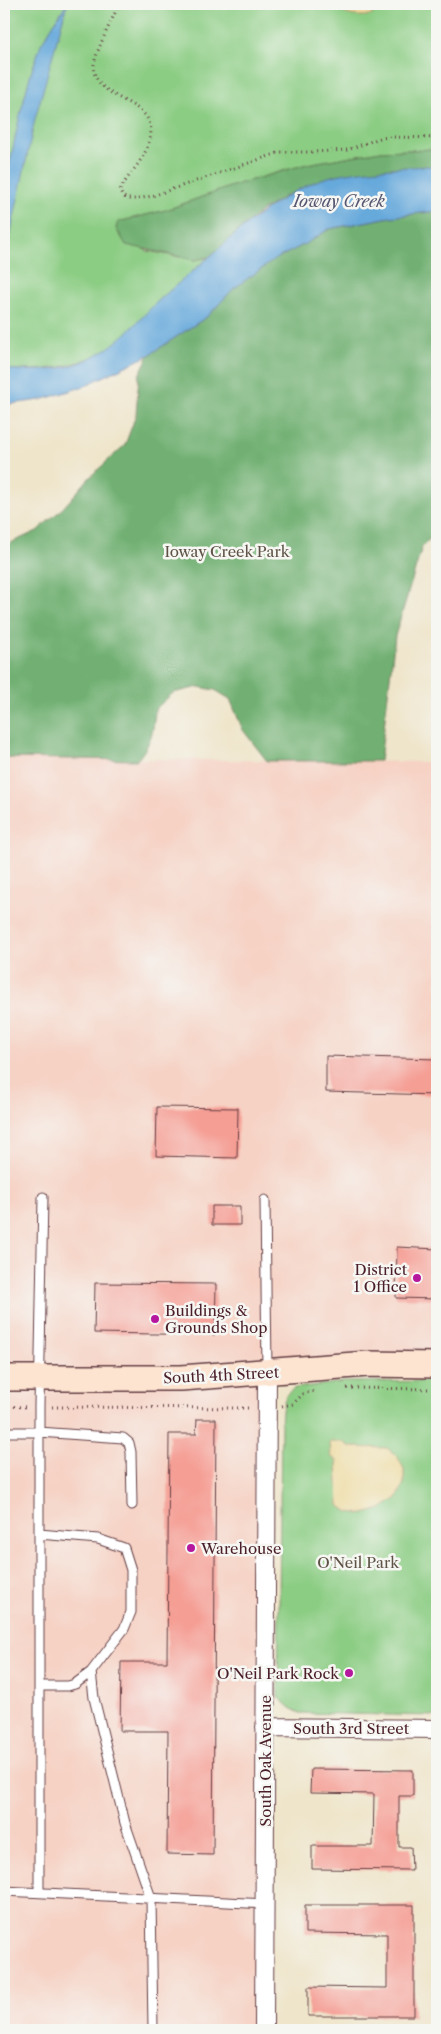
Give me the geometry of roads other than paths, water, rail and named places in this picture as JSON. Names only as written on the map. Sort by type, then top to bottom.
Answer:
[{"type":"main road","name":"South 4th Street","points":[[4,1378],[181,1378],[368,1364],[437,1365]]},
{"type":"street","name":"South Oak Avenue","points":[[264,2030],[267,1373]]},
{"type":"street","name":"South 3rd Street","points":[[265,1727],[437,1729]]},
{"type":"lane","points":[[39,1892],[39,1432],[43,1197]]},
{"type":"lane","points":[[265,1200],[267,1373]]},
{"type":"lane","points":[[4,1432],[39,1432],[123,1438],[129,1443],[132,1452],[132,1505]]},
{"type":"lane","points":[[39,1534],[98,1539],[124,1548],[131,1570],[131,1612],[124,1629],[91,1672],[75,1684],[68,1686],[39,1686]]},
{"type":"lane","points":[[91,1672],[94,1698],[125,1823],[151,1898],[153,2030]]},
{"type":"lane","points":[[4,1891],[264,1904]]},
{"type":"water","points":[[66,4],[35,119],[4,264],[4,190],[20,115],[41,44]]},
{"type":"water","name":"Ioway Creek","points":[[428,166],[437,167],[437,211],[390,217],[329,229],[274,260],[233,289],[208,316],[149,355],[82,387],[41,400],[4,405],[4,369],[61,368],[79,363],[103,351],[121,338],[162,297],[245,226],[269,207],[296,191],[324,178],[353,172]]},
{"type":"place","name":"District 1 Office","points":[[417,1278]]},
{"type":"place","name":"Buildings & Grounds Shop","points":[[155,1319]]},
{"type":"place","name":"Warehouse","points":[[191,1548]]},
{"type":"place","name":"O'Neil Park Rock","points":[[349,1673]]},
{"type":"park label","name":"Ioway Creek Park","points":[[227,551]]},
{"type":"park label","name":"O'Neil Park","points":[[358,1562]]}]
